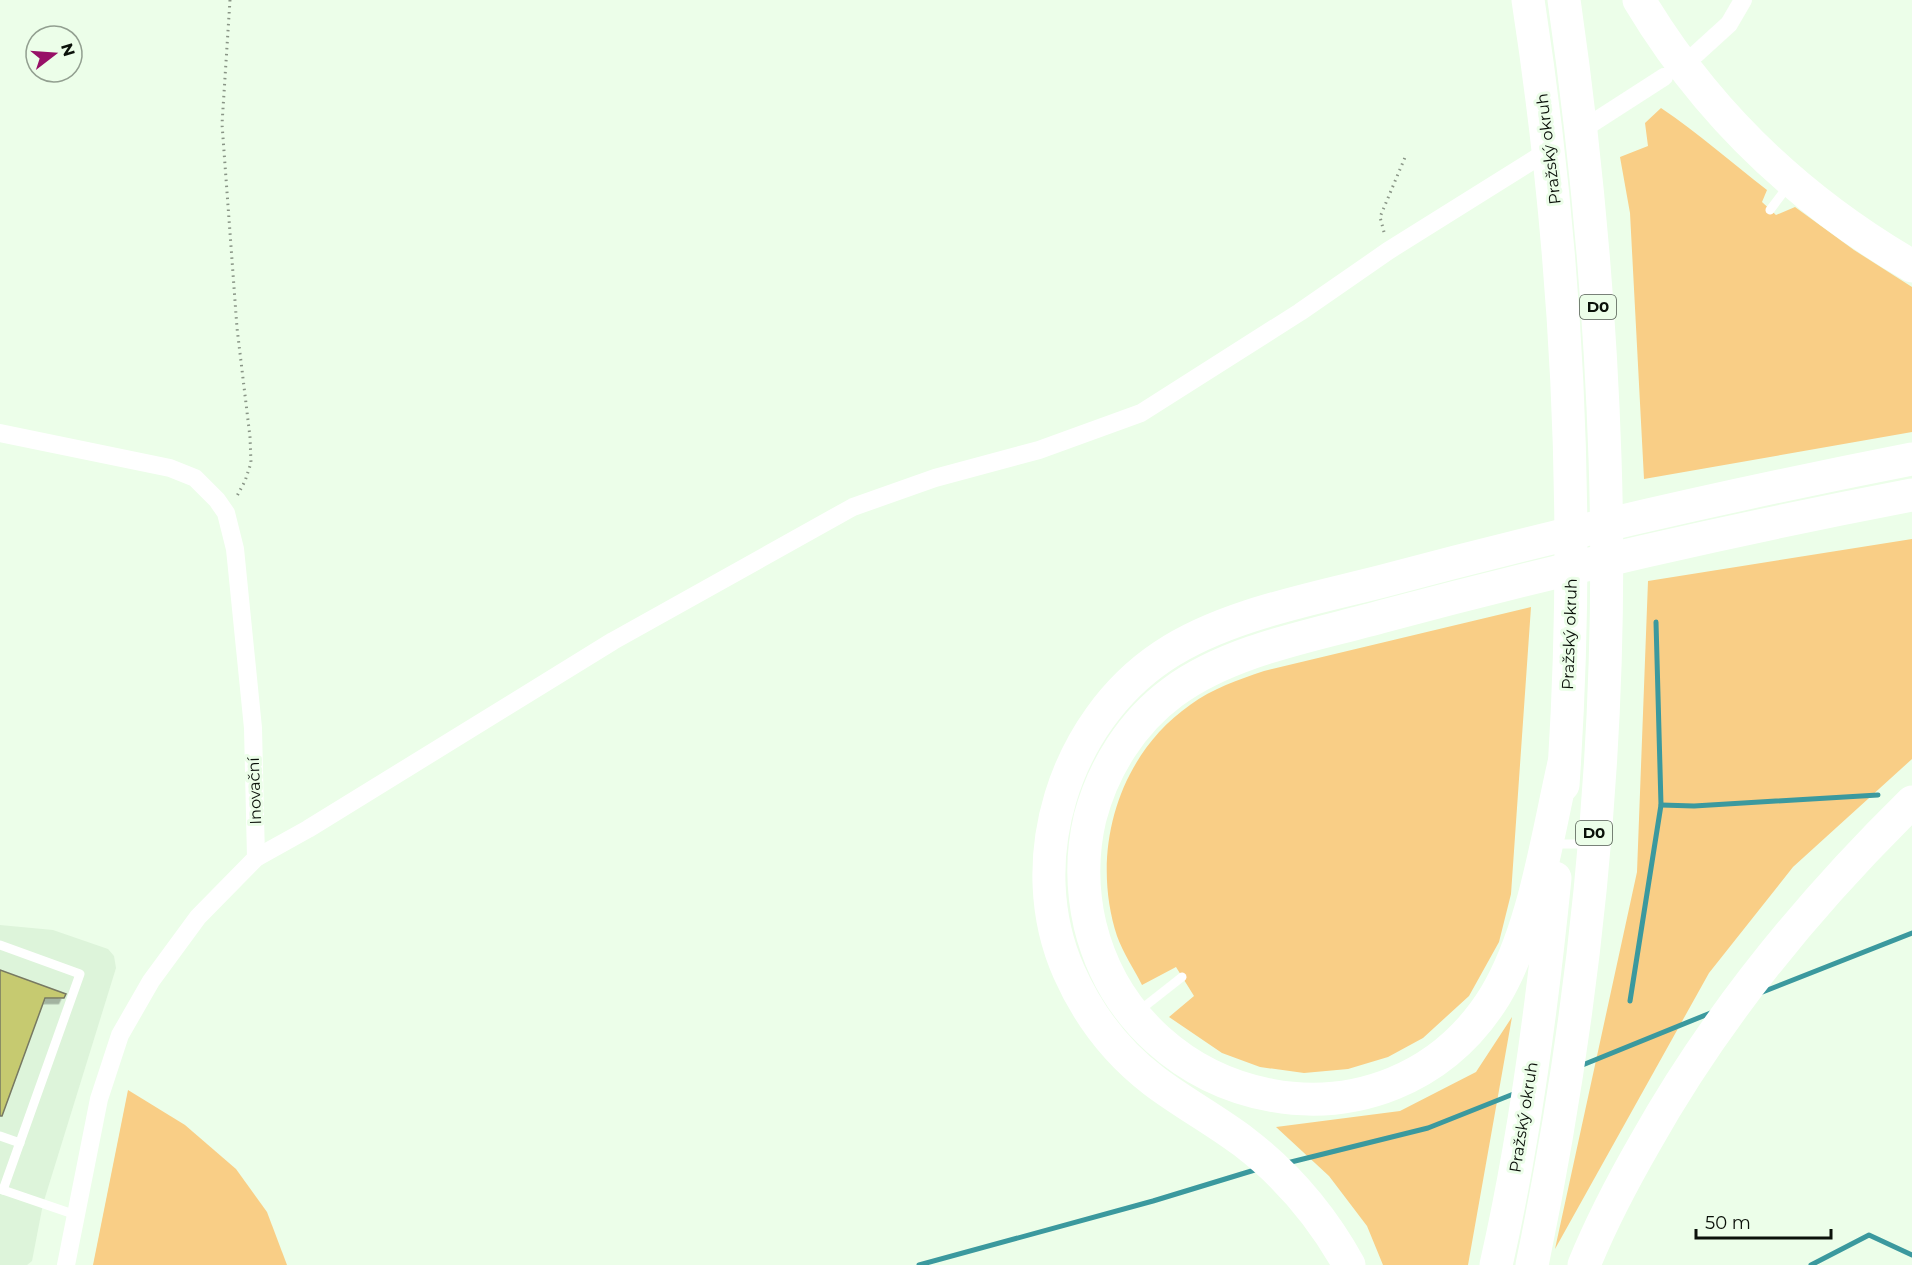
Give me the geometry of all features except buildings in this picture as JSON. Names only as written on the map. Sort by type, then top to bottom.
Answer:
[{"type":"highway","name":"Pražský okruh","points":[[1496,1265],[1524,1115],[1547,960],[1559,844],[1570,634],[1570,469],[1567,367],[1546,126],[1528,0]]},
{"type":"highway","name":"D0","points":[[1532,1265],[1571,1040],[1593,844],[1605,626],[1605,461],[1598,308],[1585,153],[1564,0]]},
{"type":"highway","points":[[1639,0],[1671,49],[1703,91],[1737,129],[1791,182],[1837,218],[1912,266]]},
{"type":"highway","points":[[1349,1265],[1322,1223],[1281,1175],[1255,1151],[1153,1080],[1120,1051],[1091,1014],[1069,972],[1054,926],[1050,879],[1051,844],[1057,808],[1073,764],[1083,742],[1101,716],[1127,686],[1163,655],[1205,633],[1251,616],[1526,543],[1755,490],[1912,459]]},
{"type":"highway","points":[[1564,763],[1530,909],[1511,965],[1497,992],[1472,1026],[1446,1051],[1414,1073],[1387,1086],[1338,1097],[1311,1099],[1266,1095],[1229,1084],[1201,1070],[1161,1042],[1134,1015],[1101,960],[1091,929],[1085,890],[1086,841],[1097,796],[1117,755],[1134,729],[1176,689],[1244,655],[1466,594],[1710,536],[1912,495]]},
{"type":"highway","points":[[1584,1265],[1596,1236],[1643,1146],[1722,1022],[1774,952],[1833,882],[1912,801]]},
{"type":"street","points":[[1696,54],[1729,24],[1743,0]]},
{"type":"street","points":[[66,1265],[99,1099],[120,1035],[151,981],[198,917],[256,858],[308,829],[613,641],[853,507],[935,478],[1039,450],[1142,413],[1300,312],[1388,251],[1664,76]]},
{"type":"street","name":"Inovační","points":[[0,433],[171,468],[195,478],[217,500],[226,513],[235,549],[252,728],[256,858]]},
{"type":"lane","points":[[1770,210],[1791,182]]},
{"type":"lane","points":[[1559,844],[1593,844]]},
{"type":"lane","points":[[0,945],[80,974],[1,1190],[76,1215]]},
{"type":"lane","points":[[1134,1015],[1182,976]]},
{"type":"lane","points":[[0,1136],[20,1143]]},
{"type":"path","points":[[226,513],[245,481],[251,463],[237,328],[222,124],[230,0]]},
{"type":"path","points":[[1388,251],[1380,217],[1406,155]]},
{"type":"shaded area","points":[[1661,108],[1767,190],[1762,202],[1776,215],[1795,207],[1854,250],[1912,287],[1912,432],[1644,479],[1630,213],[1620,157],[1648,146],[1645,123]]},
{"type":"shaded area","points":[[1912,539],[1912,759],[1793,867],[1709,973],[1555,1249],[1637,872],[1648,581]]},
{"type":"shaded area","points":[[1531,607],[1511,894],[1499,942],[1469,996],[1423,1038],[1388,1057],[1348,1069],[1304,1073],[1260,1067],[1222,1053],[1169,1017],[1194,996],[1176,967],[1142,985],[1117,936],[1109,904],[1107,872],[1109,840],[1116,808],[1128,779],[1144,751],[1165,726],[1190,705],[1208,694],[1264,671]]},
{"type":"shaded area","points":[[0,925],[53,930],[108,949],[114,956],[116,968],[43,1204],[32,1261],[27,1265],[0,1265]]},
{"type":"shaded area","points":[[1512,1017],[1468,1265],[1383,1265],[1367,1226],[1329,1176],[1276,1127],[1400,1111],[1476,1072]]},
{"type":"shaded area","points":[[128,1090],[185,1125],[236,1169],[267,1212],[287,1265],[93,1265]]},
{"type":"waterway","points":[[1630,1001],[1661,805],[1656,622]]},
{"type":"waterway","points":[[1661,805],[1694,806],[1878,795]]},
{"type":"waterway","points":[[1760,993],[1912,933]]},
{"type":"waterway","points":[[1580,1066],[1713,1012]]},
{"type":"waterway","points":[[1287,1163],[1428,1128],[1516,1093]]},
{"type":"waterway","points":[[919,1265],[1153,1201],[1258,1169]]},
{"type":"waterway","points":[[1811,1265],[1869,1235],[1912,1255]]}]
